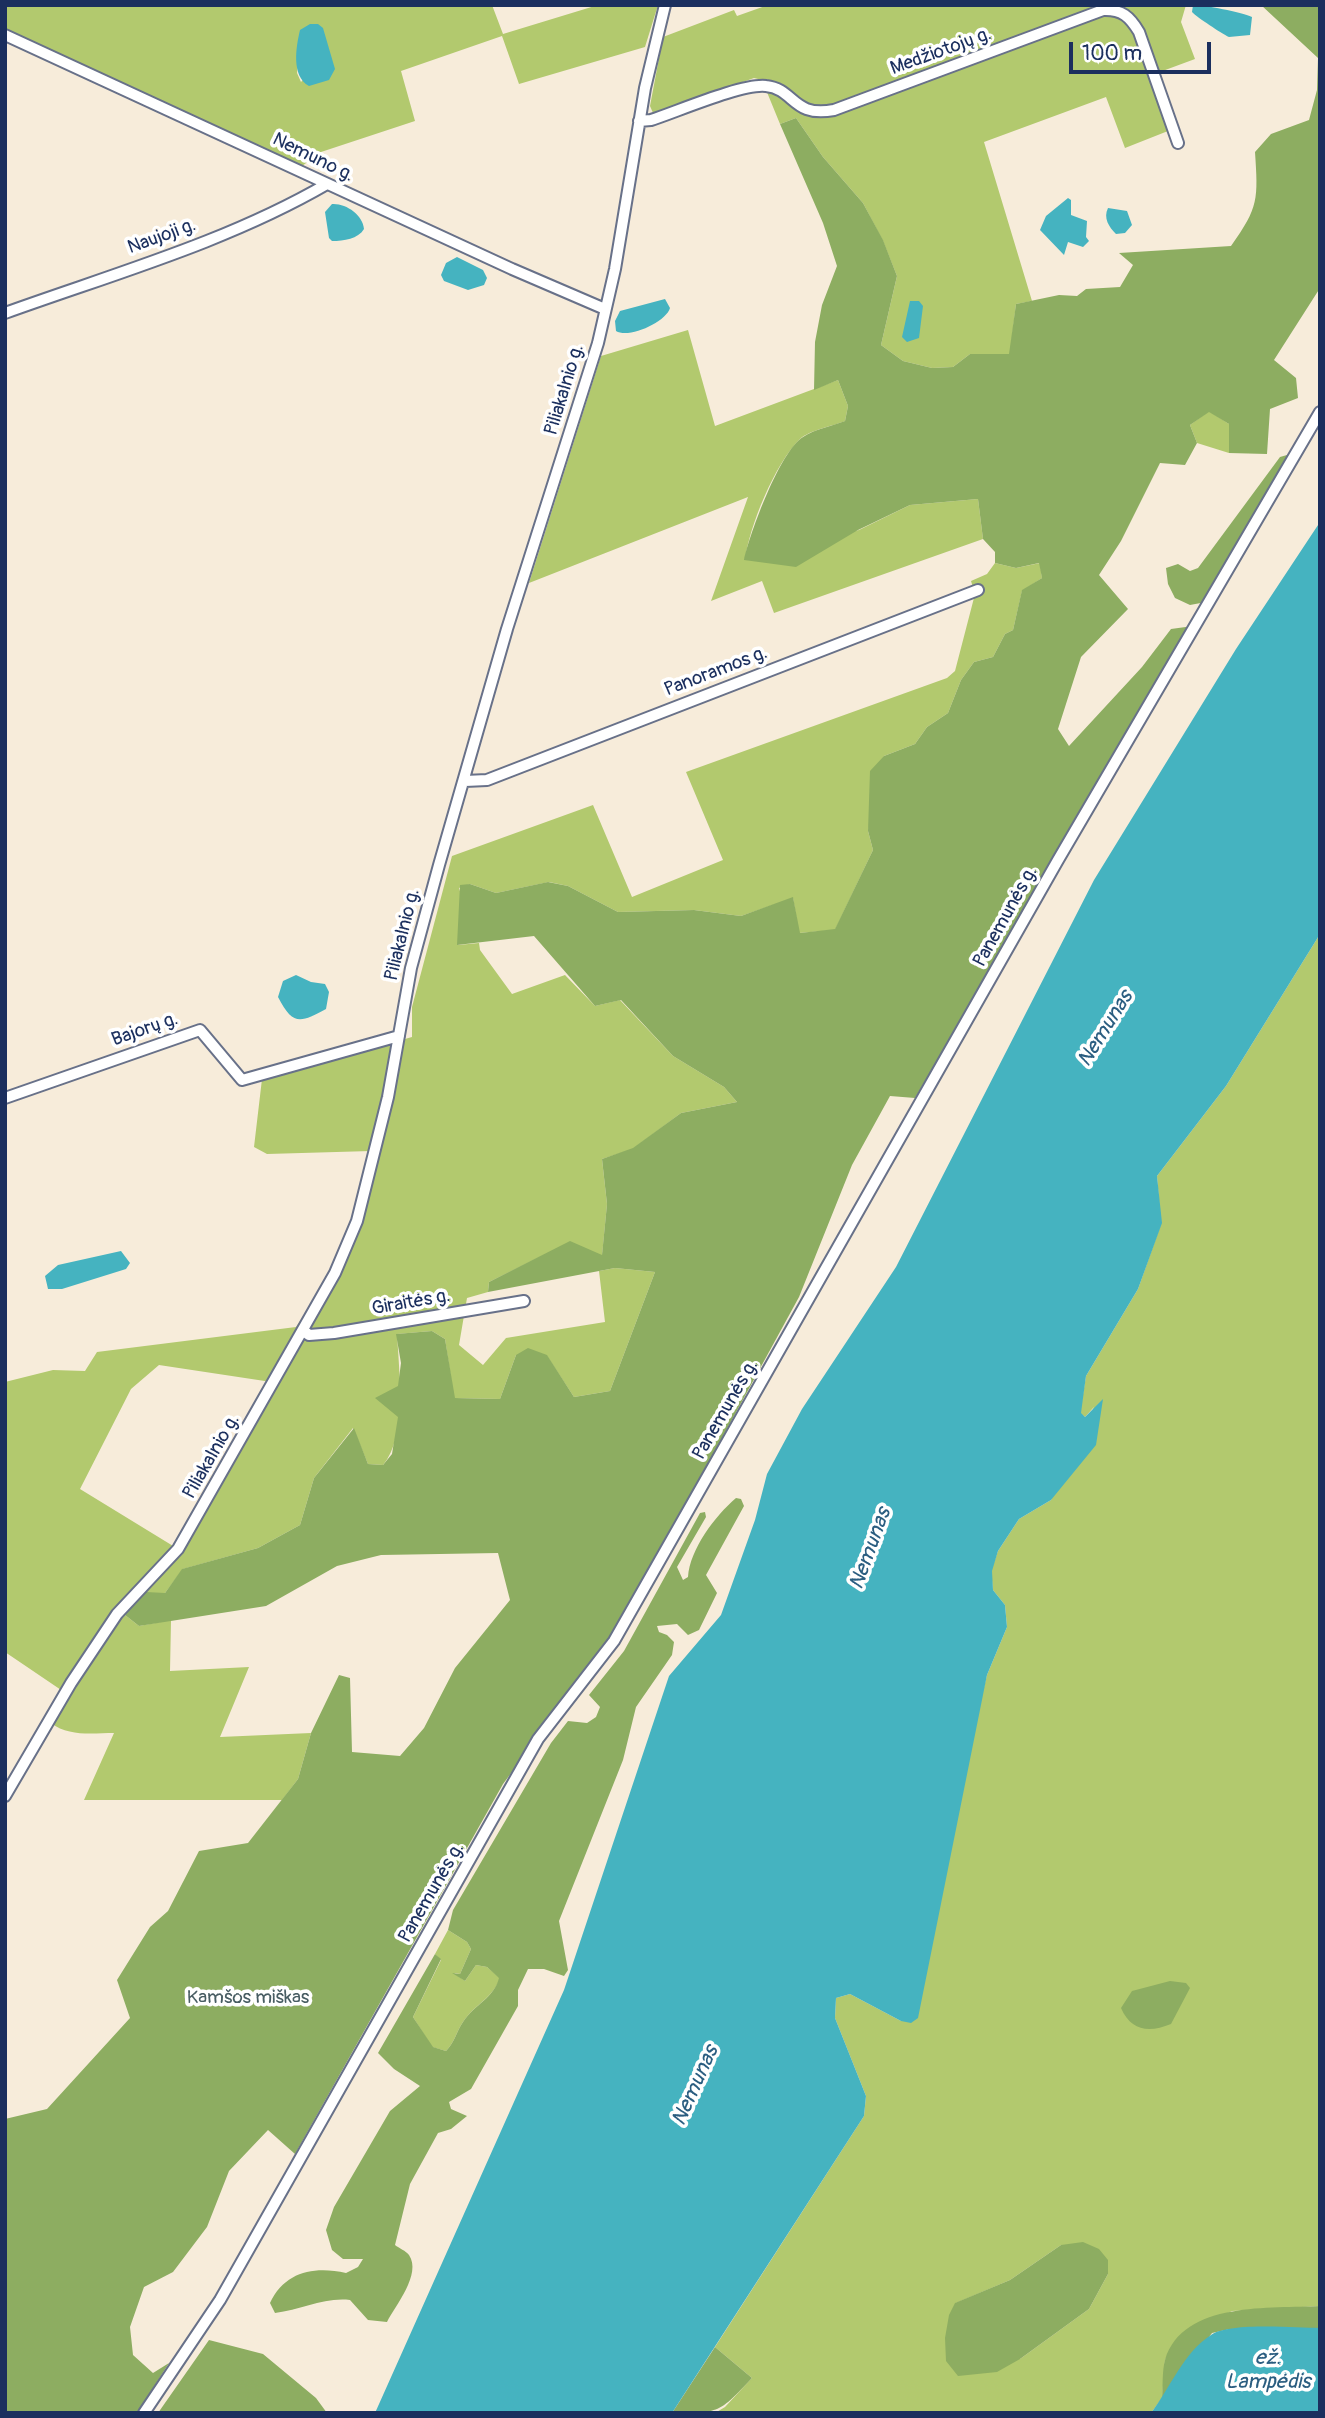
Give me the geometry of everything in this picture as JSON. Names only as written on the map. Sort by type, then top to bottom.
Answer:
[{"type":"street","name":"Piliakalnio g.","points":[[5,1796],[72,1683],[117,1614],[178,1549],[304,1331],[335,1273],[357,1220],[371,1172],[417,944],[507,629],[606,309],[639,121],[665,5]]},
{"type":"street","name":"Medžiotojų g.","points":[[639,121],[651,120],[755,86],[775,88],[810,112],[834,110],[1103,10],[1114,9],[1132,20],[1139,32],[1178,143]]},
{"type":"street","name":"Nemuno g.","points":[[5,35],[606,309]]},
{"type":"street","name":"Naujoji g.","points":[[5,313],[242,227],[283,209],[327,184]]},
{"type":"street","name":"Panemunės g.","points":[[144,2413],[220,2300],[538,1739],[614,1641],[1058,860],[1320,411]]},
{"type":"street","name":"Panoramos g.","points":[[465,781],[486,779],[978,590]]},
{"type":"street","name":"Bajorų g.","points":[[5,1098],[200,1030],[242,1080],[399,1036]]},
{"type":"street","name":"Giraitės g.","points":[[304,1331],[309,1335],[334,1333],[524,1301]]},
{"type":"green space","points":[[5,5],[492,5],[503,34],[598,5],[658,5],[645,47],[519,84],[502,36],[401,71],[415,121],[321,152],[298,169],[5,35]],"holes":[[[325,42],[329,50],[301,82],[297,73],[299,55]]]},
{"type":"green space","points":[[768,5],[1186,5],[1181,22],[1195,59],[1149,76],[1168,131],[1125,148],[1106,97],[984,142],[1032,301],[1016,304],[1010,354],[970,354],[953,367],[932,368],[903,361],[881,345],[897,276],[883,241],[863,203],[823,157],[796,118],[780,124],[762,80],[754,78],[653,113],[650,106],[663,37],[734,10],[737,16]]},
{"type":"green space","name":"Kamšos miškas","points":[[1261,5],[1320,5],[1320,288],[1274,360],[1296,378],[1298,398],[1270,409],[1267,454],[1229,453],[1229,424],[1209,412],[1190,425],[1197,443],[1185,465],[1160,463],[1121,541],[1099,575],[1128,609],[1081,657],[1058,729],[1069,746],[1142,667],[1171,629],[1193,626],[915,1098],[890,1096],[852,1165],[799,1297],[616,1632],[503,1784],[295,2154],[268,2130],[229,2171],[207,2227],[173,2272],[144,2287],[130,2327],[133,2355],[153,2373],[169,2363],[137,2413],[5,2413],[5,2119],[47,2109],[130,2018],[117,1980],[150,1927],[168,1911],[199,1851],[248,1843],[298,1779],[311,1733],[339,1675],[350,1678],[352,1752],[400,1756],[424,1728],[455,1668],[510,1600],[498,1553],[381,1555],[337,1566],[266,1606],[139,1626],[125,1615],[146,1592],[165,1593],[182,1569],[258,1548],[300,1525],[314,1478],[354,1428],[368,1464],[383,1465],[392,1454],[398,1417],[375,1398],[398,1386],[401,1363],[396,1334],[432,1331],[445,1339],[455,1398],[500,1399],[516,1355],[528,1348],[547,1355],[574,1397],[610,1391],[655,1272],[615,1268],[488,1292],[489,1282],[570,1241],[602,1255],[607,1204],[602,1159],[633,1148],[681,1113],[737,1102],[724,1087],[673,1056],[621,1000],[595,1006],[534,936],[457,945],[460,885],[470,884],[496,893],[548,882],[568,886],[618,912],[694,910],[741,916],[793,897],[800,933],[835,929],[873,850],[868,831],[870,771],[884,756],[915,744],[927,727],[948,713],[961,680],[974,662],[993,657],[1005,634],[1013,630],[1022,590],[1042,578],[1039,563],[1016,568],[995,563],[995,552],[983,539],[978,499],[910,505],[858,530],[796,567],[744,560],[759,513],[785,458],[803,437],[845,421],[848,406],[838,380],[814,390],[815,342],[822,305],[837,266],[823,223],[780,124],[796,118],[823,157],[863,203],[883,240],[897,276],[881,345],[903,361],[932,368],[953,367],[970,354],[1009,354],[1016,304],[1059,295],[1077,296],[1086,289],[1120,287],[1133,265],[1119,253],[1231,246],[1252,212],[1255,202],[1255,152],[1271,134],[1309,120],[1317,90],[1318,58]]},
{"type":"green space","points":[[688,330],[715,426],[838,380],[848,406],[845,421],[804,436],[781,463],[758,514],[745,560],[859,530],[910,505],[978,499],[983,539],[774,613],[762,581],[711,601],[748,497],[529,583],[601,356]]},
{"type":"green space","points":[[1209,411],[1229,424],[1229,453],[1197,443],[1190,425]]},
{"type":"green space","points":[[1287,455],[1292,460],[1206,602],[1190,605],[1175,598],[1168,584],[1166,568],[1178,564],[1190,571],[1198,568],[1280,457]]},
{"type":"green space","points":[[995,563],[1016,568],[1040,563],[1042,578],[1022,591],[1013,630],[1005,634],[993,657],[974,662],[961,680],[948,713],[927,727],[915,744],[884,756],[868,831],[873,850],[835,930],[799,933],[793,898],[741,916],[694,910],[618,912],[568,886],[549,882],[496,893],[470,884],[459,888],[462,898],[458,945],[479,943],[480,950],[512,994],[565,975],[595,1006],[620,1000],[673,1056],[724,1087],[737,1102],[681,1113],[633,1149],[602,1159],[607,1204],[602,1256],[570,1242],[489,1282],[488,1292],[467,1298],[459,1345],[483,1365],[506,1338],[605,1322],[599,1271],[615,1268],[655,1272],[610,1391],[574,1397],[547,1356],[516,1355],[500,1399],[454,1398],[445,1339],[432,1331],[397,1334],[399,1421],[391,1453],[383,1465],[368,1464],[353,1428],[314,1478],[300,1525],[258,1548],[183,1569],[165,1593],[125,1615],[139,1626],[171,1620],[170,1671],[249,1667],[220,1737],[311,1733],[298,1779],[282,1800],[84,1800],[114,1733],[73,1732],[51,1723],[67,1694],[5,1652],[5,1382],[53,1370],[85,1371],[97,1352],[296,1327],[324,1286],[353,1222],[371,1151],[267,1154],[254,1147],[262,1079],[412,1037],[412,1007],[452,856],[593,805],[632,897],[723,860],[686,772],[947,678],[955,671],[975,594],[971,581],[987,574]],"holes":[[[159,1365],[278,1383],[178,1549],[80,1489],[131,1389]]]},
{"type":"green space","points":[[1320,934],[1320,2306],[1232,2311],[1177,2339],[1165,2360],[1162,2398],[1151,2413],[715,2413],[725,2407],[752,2378],[715,2347],[864,2116],[866,2096],[835,2018],[836,1998],[850,1994],[901,2021],[987,1675],[1007,1627],[1005,1605],[993,1590],[991,1571],[998,1551],[1019,1519],[1051,1500],[1094,1407],[1085,1417],[1080,1413],[1086,1376],[1138,1289],[1161,1224],[1157,1176],[1226,1086]],"holes":[[[1061,2245],[1108,2274],[1089,2309],[1020,2359],[956,2303],[1010,2280]]]},
{"type":"green space","points":[[736,1498],[741,1499],[744,1506],[706,1575],[717,1593],[699,1630],[688,1635],[677,1624],[657,1626],[659,1632],[674,1642],[672,1655],[636,1707],[623,1760],[559,1921],[568,1970],[564,1976],[544,1969],[528,1969],[518,1990],[518,2006],[471,2089],[449,2102],[451,2109],[467,2116],[451,2129],[438,2133],[410,2184],[395,2245],[409,2255],[412,2263],[410,2280],[401,2299],[387,2322],[368,2320],[350,2300],[331,2300],[275,2313],[270,2303],[276,2292],[292,2278],[312,2271],[346,2273],[358,2267],[363,2259],[343,2259],[332,2250],[326,2230],[334,2207],[390,2111],[420,2086],[394,2069],[378,2053],[435,1954],[441,1959],[413,2017],[433,2047],[446,2051],[468,2016],[497,1985],[499,1978],[487,1967],[476,1965],[465,1981],[452,1973],[460,1974],[471,1949],[467,1942],[448,1930],[453,1910],[551,1743],[568,1721],[587,1723],[596,1717],[600,1707],[589,1695],[624,1651],[700,1513],[705,1512],[706,1517],[677,1567],[683,1580],[688,1577],[693,1555],[705,1534]]},
{"type":"green space","points":[[448,1930],[467,1942],[471,1949],[460,1974],[454,1973],[465,1981],[476,1965],[487,1967],[500,1978],[493,1991],[463,2022],[446,2051],[432,2047],[413,2017],[441,1960],[435,1954]]},
{"type":"green space","points":[[1170,1981],[1186,1983],[1190,1988],[1171,2024],[1155,2029],[1142,2028],[1135,2026],[1125,2016],[1121,2008],[1132,1991]]},
{"type":"green space","points":[[1083,2242],[1099,2249],[1108,2260],[1108,2274],[1089,2309],[1020,2359],[997,2372],[958,2376],[946,2361],[945,2338],[949,2315],[955,2303],[1010,2280],[1061,2245]]},
{"type":"green space","points":[[1320,2306],[1320,2328],[1230,2329],[1212,2333],[1162,2398],[1165,2360],[1175,2341],[1190,2327],[1209,2317],[1231,2312]]},
{"type":"green space","points":[[209,2340],[263,2354],[316,2398],[327,2413],[158,2413]]},
{"type":"green space","points":[[715,2347],[752,2378],[718,2409],[672,2413]]},
{"type":"water","points":[[1193,5],[1252,17],[1250,35],[1229,37],[1192,12]]},
{"type":"water","points":[[310,24],[318,24],[323,28],[335,69],[329,80],[309,86],[299,75],[296,53],[300,30]]},
{"type":"water","points":[[1068,198],[1071,200],[1071,215],[1087,221],[1086,237],[1089,241],[1083,247],[1068,242],[1064,255],[1040,230],[1046,216]]},
{"type":"water","points":[[332,204],[353,211],[361,219],[364,229],[350,239],[332,241],[329,238],[325,212]]},
{"type":"water","points":[[1108,208],[1127,211],[1132,225],[1125,233],[1116,234],[1111,228],[1106,219]]},
{"type":"water","points":[[457,257],[483,270],[487,278],[484,285],[468,290],[444,281],[441,275],[446,263]]},
{"type":"water","points":[[665,299],[670,308],[655,324],[629,333],[616,331],[615,321],[620,311]]},
{"type":"water","points":[[910,301],[919,301],[923,306],[919,338],[907,342],[902,337]]},
{"type":"water","name":"Nemunas","points":[[1320,522],[1320,934],[1226,1086],[1157,1176],[1162,1223],[1138,1289],[1086,1376],[1081,1413],[1085,1417],[1103,1399],[1096,1445],[1051,1500],[1019,1519],[998,1551],[992,1571],[993,1590],[1005,1605],[1007,1627],[987,1675],[918,2018],[911,2023],[901,2021],[850,1994],[836,1998],[835,2018],[866,2096],[864,2116],[672,2413],[375,2413],[564,1990],[669,1676],[721,1615],[755,1520],[767,1474],[802,1409],[896,1267],[1094,880],[1236,649]]},
{"type":"water","points":[[296,975],[311,982],[325,984],[329,992],[326,1009],[303,1019],[288,1013],[278,997],[283,981]]},
{"type":"water","points":[[121,1251],[130,1263],[126,1269],[62,1289],[48,1289],[45,1276],[58,1265]]},
{"type":"water","name":"ež. Lampėdis","points":[[1247,2327],[1320,2328],[1320,2413],[1151,2413],[1185,2361],[1201,2342],[1211,2335]]}]
